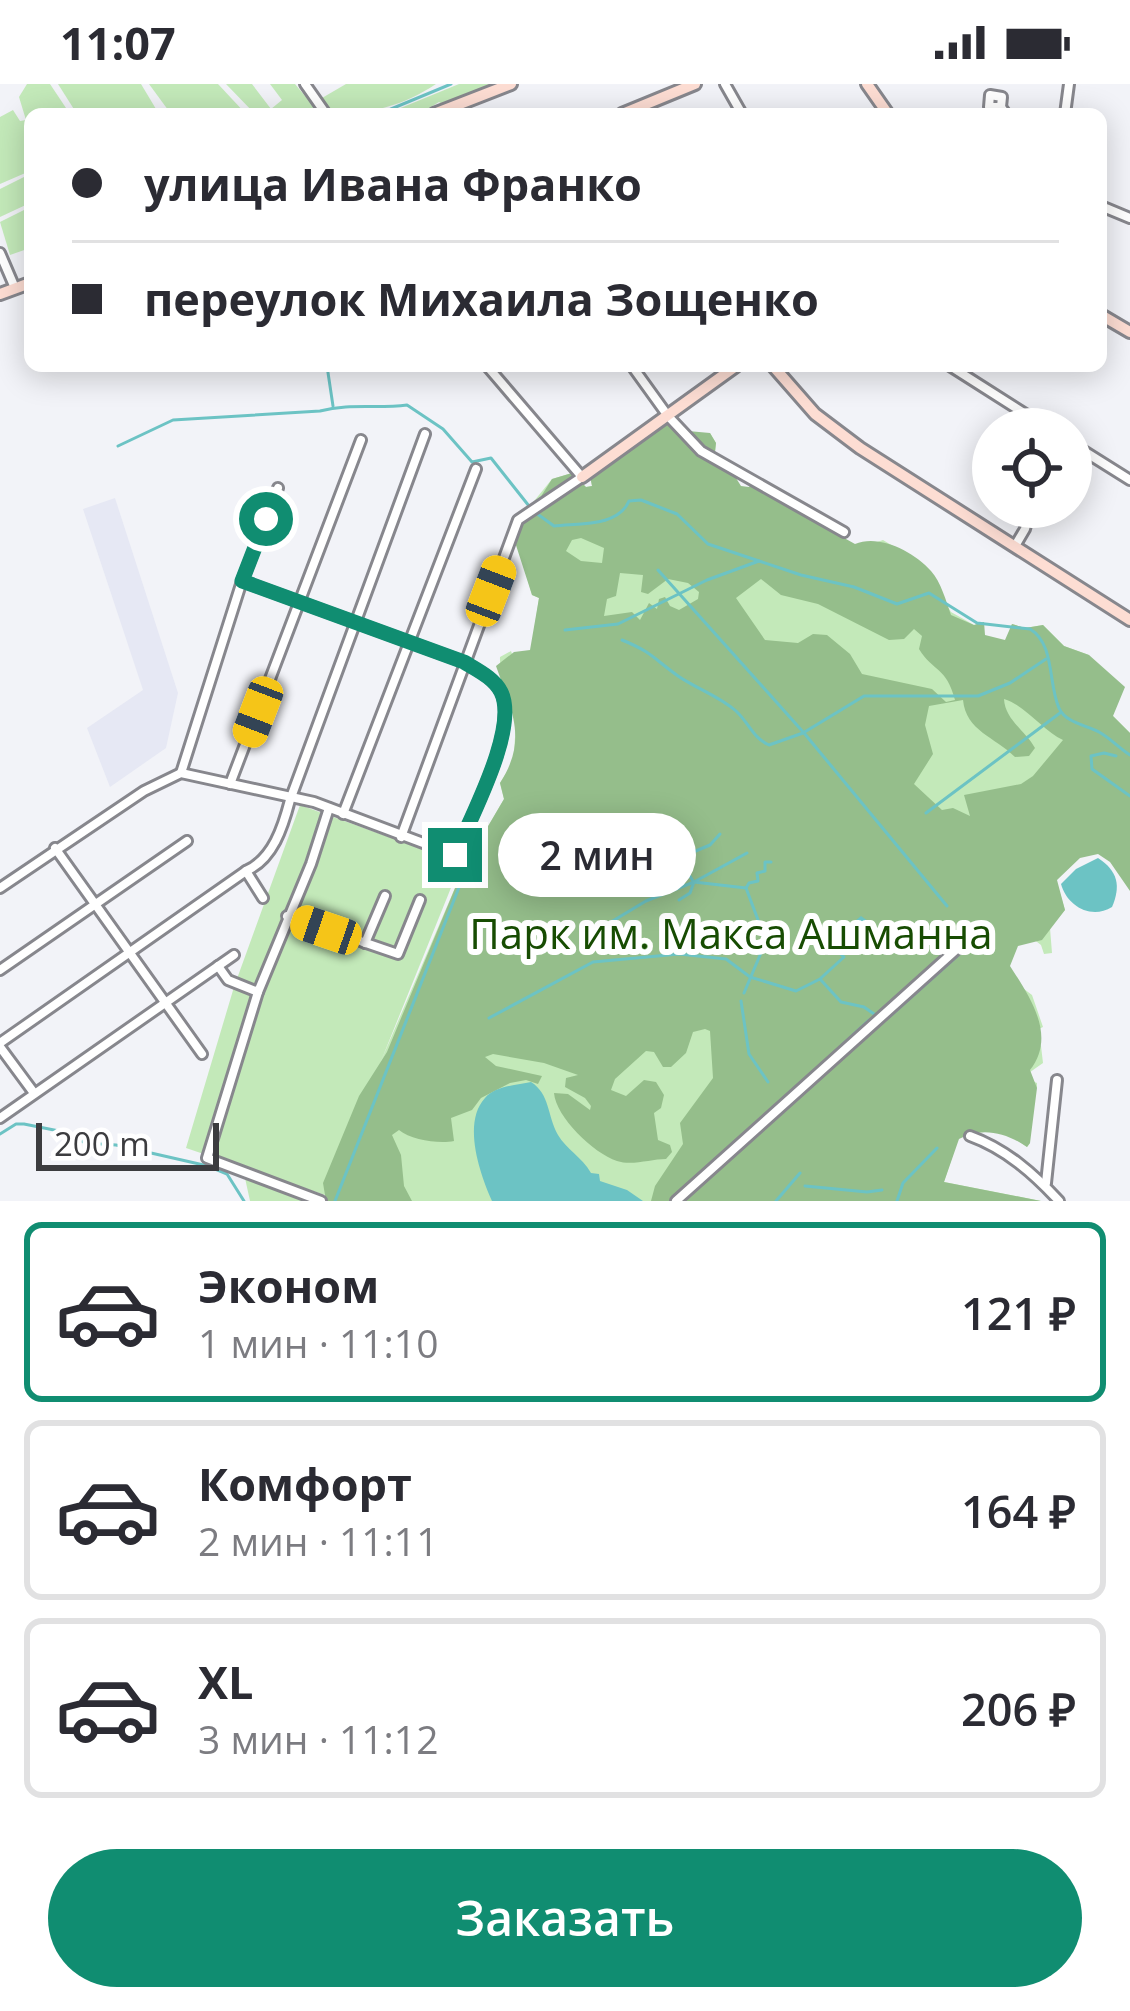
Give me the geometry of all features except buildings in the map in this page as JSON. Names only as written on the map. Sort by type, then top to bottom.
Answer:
[{"type":"street","points":[[449,108],[511,84]]},
{"type":"street","points":[[637,108],[695,84]]},
{"type":"street","points":[[0,253],[15,288]]},
{"type":"street","points":[[0,294],[24,285]]},
{"type":"street","points":[[492,372],[582,477]]},
{"type":"street","points":[[636,372],[701,451],[844,532]]},
{"type":"street","points":[[401,837],[518,520],[728,372]]},
{"type":"street","points":[[779,372],[828,424],[1130,620]]},
{"type":"street","points":[[959,372],[1015,408]]},
{"type":"street","points":[[34,1094],[0,1045],[258,866],[283,828],[425,434]]},
{"type":"street","points":[[230,784],[361,440]]},
{"type":"street","points":[[1092,456],[1130,479]]},
{"type":"street","points":[[343,814],[476,469]]},
{"type":"street","points":[[181,773],[242,581],[278,488]]},
{"type":"street","points":[[1014,548],[1026,528]]},
{"type":"street","points":[[0,888],[158,782],[181,773],[328,808],[455,855],[506,726],[501,692],[487,676],[464,662],[242,581]]},
{"type":"street","points":[[321,1201],[207,1157],[258,992],[311,864],[328,808]]},
{"type":"street","points":[[0,970],[187,841]]},
{"type":"street","points":[[55,848],[202,1054]]},
{"type":"street","points":[[246,871],[263,898]]},
{"type":"street","points":[[365,944],[385,896]]},
{"type":"street","points":[[287,916],[398,954],[421,900]]},
{"type":"street","points":[[676,1201],[978,930]]},
{"type":"street","points":[[0,1118],[234,955]]},
{"type":"street","points":[[218,966],[228,980],[258,992]]},
{"type":"street","points":[[1047,1184],[1057,1080]]},
{"type":"street","points":[[970,1136],[992,1144],[1047,1184],[1058,1201]]},
{"type":"shaded area","points":[[115,498],[178,693],[166,748],[110,787],[87,728],[143,690],[83,509]]},
{"type":"green space","points":[[27,84],[50,84],[66,108],[24,108],[24,113],[19,97]]},
{"type":"green space","points":[[58,84],[141,84],[155,108],[73,108]]},
{"type":"green space","points":[[149,84],[218,84],[240,108],[167,108]]},
{"type":"green space","points":[[226,84],[252,84],[270,108],[249,108]]},
{"type":"green space","points":[[270,84],[295,84],[315,108],[272,108],[282,100]]},
{"type":"green space","points":[[346,84],[436,84],[381,108],[328,108],[322,98]]},
{"type":"green space","points":[[459,84],[494,84],[444,105],[401,108]]},
{"type":"green space","points":[[13,110],[24,120],[24,174],[0,184],[0,117]]},
{"type":"green space","points":[[24,177],[24,206],[0,217],[0,189]]},
{"type":"green space","points":[[24,210],[24,250],[10,255],[0,222]]},
{"type":"green space","name":"Парк им. Макса Ашманна","points":[[664,423],[677,430],[710,433],[715,452],[741,486],[749,487],[756,478],[813,508],[848,532],[846,539],[855,544],[885,543],[915,557],[935,575],[951,615],[974,625],[984,622],[985,635],[1005,640],[1012,624],[1043,625],[1064,646],[1089,655],[1125,687],[1113,716],[1130,733],[1130,891],[1110,862],[1098,854],[1080,858],[1057,880],[1065,910],[1042,940],[1018,946],[1010,966],[1041,1030],[1038,1057],[1030,1070],[1037,1088],[1030,1143],[1027,1147],[994,1133],[959,1139],[944,1182],[1041,1201],[651,1201],[655,1186],[683,1144],[680,1123],[713,1078],[710,1031],[705,1029],[693,1032],[686,1053],[671,1067],[663,1067],[654,1052],[646,1051],[615,1079],[611,1090],[626,1096],[644,1080],[656,1082],[664,1095],[661,1108],[654,1113],[658,1140],[670,1145],[672,1152],[666,1159],[629,1163],[607,1157],[577,1133],[556,1102],[554,1093],[568,1094],[590,1110],[585,1098],[565,1087],[566,1078],[578,1075],[493,1054],[485,1057],[496,1066],[542,1076],[538,1084],[510,1083],[481,1098],[472,1110],[451,1118],[454,1141],[425,1140],[399,1130],[392,1135],[412,1201],[326,1201],[323,1183],[359,1096],[387,1052],[463,869],[504,799],[500,783],[515,739],[496,666],[514,652],[530,650],[539,598],[532,595],[514,539],[552,479],[572,473],[586,487],[592,486],[590,476]],"holes":[[[581,538],[604,548],[602,563],[581,561],[566,551],[572,540]],[[620,573],[643,575],[641,592],[648,594],[668,579],[688,583],[699,592],[698,599],[679,610],[665,597],[659,599],[657,609],[649,603],[640,620],[632,612],[604,616],[607,599],[616,596]],[[761,579],[781,595],[818,604],[889,640],[904,639],[914,629],[922,636],[919,649],[944,675],[955,700],[946,702],[932,689],[862,674],[850,654],[827,635],[813,634],[798,643],[765,640],[736,598]],[[1004,699],[1063,740],[1021,784],[964,795],[970,816],[953,808],[942,810],[914,784],[933,754],[925,725],[929,706],[963,700],[965,711],[983,733],[1015,757],[1029,756],[1035,748]]]},
{"type":"green space","name":"Парк им. Макса Ашманна","points":[[671,425],[700,435],[710,433],[715,452],[724,459],[738,490],[796,503],[848,532],[838,555],[883,540],[921,563],[951,612],[974,625],[984,622],[980,642],[1006,640],[1012,624],[1043,625],[1064,646],[1089,655],[1113,716],[1130,733],[1094,843],[1065,866],[1056,880],[1065,910],[1050,928],[1052,953],[1044,954],[1028,935],[994,951],[1016,983],[1032,995],[1043,1027],[1030,1033],[1041,1046],[1043,1063],[1023,1077],[1037,1083],[1037,1088],[1019,1089],[1030,1143],[1027,1147],[993,1123],[960,1133],[944,1182],[1041,1201],[326,1201],[325,1195],[186,1148],[234,987],[300,805],[461,863],[381,1061],[463,869],[504,799],[500,783],[515,759],[515,717],[500,657],[511,651],[521,680],[527,677],[539,598],[532,595],[513,527],[552,479],[572,473],[586,487],[592,486],[590,476]]},
{"type":"green space","points":[[245,1178],[315,1201],[250,1201]]},
{"type":"water","points":[[1098,858],[1114,874],[1116,892],[1112,907],[1096,912],[1081,909],[1061,884],[1076,869]]},
{"type":"water","points":[[861,916],[879,929],[865,952],[837,936],[838,929]]},
{"type":"water","points":[[531,1082],[545,1099],[558,1135],[591,1173],[643,1201],[492,1201],[475,1149],[478,1108],[494,1091]]},
{"type":"waterway","points":[[393,108],[451,84]]},
{"type":"waterway","points":[[328,372],[333,406]]},
{"type":"waterway","points":[[118,446],[173,420],[407,405],[443,429],[472,462],[491,458],[529,506]]},
{"type":"waterway","points":[[536,513],[554,526],[586,524],[607,520],[629,501],[641,500],[677,514],[708,544],[801,575],[854,587],[897,604],[929,593],[977,623],[1030,629],[1044,644],[1062,713],[1103,734],[1130,755]]},
{"type":"waterway","points":[[565,630],[618,624],[707,580],[759,561]]},
{"type":"waterway","points":[[658,570],[804,733],[947,906]]},
{"type":"waterway","points":[[622,640],[729,706],[769,745],[803,733],[864,696],[978,696],[1010,683],[1046,659]]},
{"type":"waterway","points":[[926,813],[1060,713]]},
{"type":"waterway","points":[[1116,756],[1091,756],[1092,769],[1130,796]]},
{"type":"waterway","points":[[679,858],[710,845],[720,834]]},
{"type":"waterway","points":[[670,844],[693,881]]},
{"type":"waterway","points":[[679,900],[690,893],[694,882],[747,853]]},
{"type":"waterway","points":[[335,1201],[471,857]]},
{"type":"waterway","points":[[746,888],[758,881],[757,873],[765,871],[765,862],[771,862]]},
{"type":"waterway","points":[[586,937],[646,901],[694,882],[746,888],[766,941],[744,993]]},
{"type":"waterway","points":[[932,940],[951,947],[964,938]]},
{"type":"waterway","points":[[889,1017],[974,941],[971,938]]},
{"type":"waterway","points":[[821,978],[844,957],[827,942]]},
{"type":"waterway","points":[[489,1018],[593,962],[679,954],[726,959],[750,977],[796,991],[820,979],[841,1002],[874,1014]]},
{"type":"waterway","points":[[741,1001],[749,1054],[768,1082]]},
{"type":"waterway","points":[[769,1113],[869,1020]]},
{"type":"waterway","points":[[0,1134],[24,1124],[69,1133],[85,1143],[116,1145],[208,1166],[227,1174],[244,1201]]},
{"type":"waterway","points":[[709,1166],[739,1139]]},
{"type":"waterway","points":[[897,1201],[903,1183],[937,1148]]},
{"type":"waterway","points":[[688,1186],[704,1171]]},
{"type":"waterway","points":[[776,1201],[800,1173]]},
{"type":"waterway","points":[[805,1186],[882,1190]]},
{"type":"route","points":[[266,519],[242,581],[464,662],[487,676],[501,692],[506,726],[455,855]]}]
